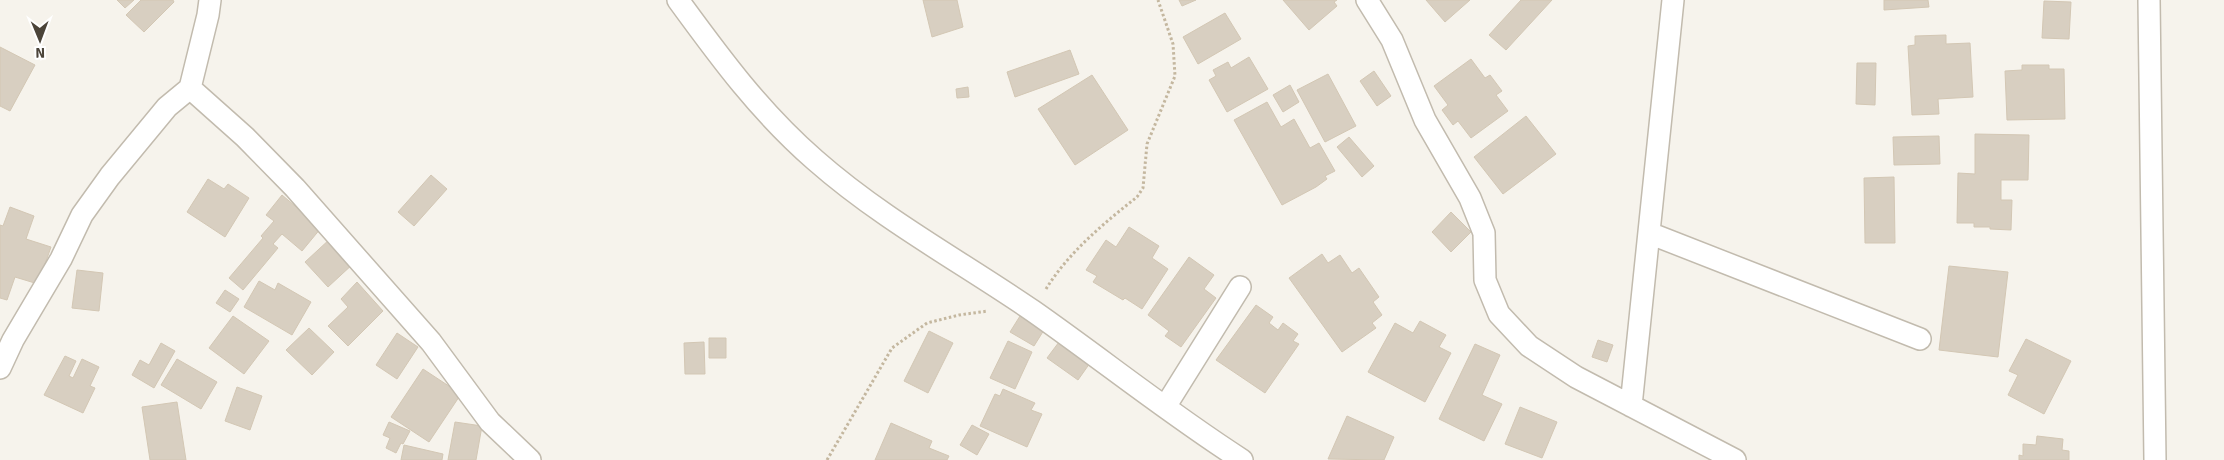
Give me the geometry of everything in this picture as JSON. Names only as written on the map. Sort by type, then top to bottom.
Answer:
[{"type":"street","points":[[0,368],[13,340],[61,259],[82,215],[110,176],[167,107],[190,88],[210,0]]},
{"type":"street","points":[[678,0],[733,75],[767,113],[816,160],[878,210],[1025,307],[1242,460]]},
{"type":"street","points":[[1367,0],[1392,40],[1425,120],[1470,198],[1484,233],[1485,280],[1499,314],[1529,346],[1576,377],[1735,460]]},
{"type":"street","points":[[1631,406],[1673,0]]},
{"type":"street","points":[[2149,0],[2156,460]]},
{"type":"street","points":[[190,88],[245,137],[295,188],[430,342],[490,422],[530,460]]},
{"type":"street","points":[[1649,233],[1920,339]]},
{"type":"street","points":[[1165,407],[1240,287]]},
{"type":"path","points":[[827,460],[892,348],[927,323],[959,315],[1025,307],[1074,254],[1114,215],[1137,197],[1143,188],[1147,144],[1175,76],[1174,44],[1158,0]]},
{"type":"building","points":[[117,0],[134,0],[125,8]]},
{"type":"building","points":[[141,0],[173,0],[174,2],[144,32],[126,15]]},
{"type":"building","points":[[923,0],[957,0],[963,27],[932,37]]},
{"type":"building","points":[[1179,0],[1196,0],[1182,6]]},
{"type":"building","points":[[1283,0],[1337,0],[1334,2],[1337,6],[1309,30]]},
{"type":"building","points":[[1426,0],[1470,0],[1445,22]]},
{"type":"building","points":[[1521,0],[1552,0],[1506,50],[1489,35]]},
{"type":"building","points":[[1884,0],[1928,0],[1929,7],[1884,10]]},
{"type":"building","points":[[2044,1],[2071,2],[2069,39],[2042,38]]},
{"type":"building","points":[[1225,13],[1241,39],[1198,64],[1183,37]]},
{"type":"building","points":[[1946,35],[1946,44],[1970,43],[1973,97],[1938,99],[1939,114],[1912,115],[1908,46],[1915,45],[1915,36]]},
{"type":"building","points":[[0,47],[35,65],[10,111],[0,106]]},
{"type":"building","points":[[1070,50],[1079,74],[1015,97],[1007,72]]},
{"type":"building","points":[[1249,57],[1268,89],[1227,112],[1209,80],[1216,76],[1213,70],[1228,62],[1231,68]]},
{"type":"building","points":[[1471,59],[1485,78],[1490,75],[1502,91],[1496,95],[1508,111],[1471,138],[1458,121],[1453,125],[1442,110],[1448,105],[1434,86]]},
{"type":"building","points":[[1857,63],[1876,63],[1875,105],[1856,104]]},
{"type":"building","points":[[2022,65],[2049,65],[2049,69],[2064,69],[2065,119],[2007,120],[2005,71],[2022,70]]},
{"type":"building","points":[[1374,71],[1391,96],[1377,106],[1360,81]]},
{"type":"building","points":[[1328,74],[1356,126],[1325,142],[1297,90]]},
{"type":"building","points":[[1092,75],[1128,130],[1075,165],[1038,109]]},
{"type":"building","points":[[1290,85],[1299,102],[1283,112],[1273,95]]},
{"type":"building","points":[[968,87],[969,97],[957,98],[956,89]]},
{"type":"building","points":[[1267,102],[1281,127],[1294,119],[1310,148],[1319,143],[1335,171],[1325,176],[1327,179],[1316,187],[1282,205],[1234,120]]},
{"type":"building","points":[[1526,116],[1556,154],[1503,194],[1474,157]]},
{"type":"building","points":[[1975,134],[2029,135],[2028,180],[2001,180],[2001,200],[2012,200],[2011,230],[1974,227],[1974,223],[1957,223],[1958,173],[1975,174]]},
{"type":"building","points":[[1939,136],[1940,164],[1894,165],[1893,137]]},
{"type":"building","points":[[1349,137],[1374,166],[1362,177],[1337,147]]},
{"type":"building","points":[[431,175],[447,189],[414,226],[398,212]]},
{"type":"building","points":[[1894,177],[1895,243],[1865,243],[1864,178]]},
{"type":"building","points":[[208,179],[224,189],[228,184],[249,198],[225,237],[187,212]]},
{"type":"building","points":[[282,195],[321,228],[302,251],[282,234],[273,244],[278,248],[243,290],[229,278],[263,238],[261,236],[274,221],[266,215]]},
{"type":"building","points":[[10,207],[34,216],[26,239],[51,247],[38,284],[15,277],[7,300],[0,298],[0,225],[3,226]]},
{"type":"building","points":[[1451,212],[1471,232],[1451,252],[1432,232]]},
{"type":"building","points":[[1129,227],[1159,246],[1152,258],[1168,269],[1142,309],[1093,282],[1097,276],[1086,270],[1106,240],[1116,247]]},
{"type":"building","points":[[331,238],[354,263],[328,287],[305,262]]},
{"type":"building","points":[[1322,254],[1328,263],[1340,255],[1352,273],[1359,268],[1379,297],[1373,302],[1382,315],[1372,323],[1376,328],[1342,352],[1289,278]]},
{"type":"building","points":[[1189,257],[1214,275],[1204,289],[1216,298],[1181,347],[1165,336],[1169,331],[1148,315]]},
{"type":"building","points":[[1949,266],[2008,272],[1998,357],[1939,350]]},
{"type":"building","points":[[77,270],[103,273],[99,311],[72,308]]},
{"type":"building","points":[[259,281],[275,290],[278,283],[311,302],[292,335],[244,307]]},
{"type":"building","points":[[357,282],[383,311],[348,346],[328,326],[348,307],[341,299]]},
{"type":"building","points":[[225,290],[239,299],[230,312],[216,303]]},
{"type":"building","points":[[1256,305],[1273,317],[1269,323],[1278,330],[1283,323],[1298,334],[1293,341],[1299,344],[1265,393],[1216,360]]},
{"type":"building","points":[[233,316],[269,341],[244,374],[209,348]]},
{"type":"building","points":[[1020,316],[1044,330],[1034,346],[1010,332]]},
{"type":"building","points":[[1420,321],[1446,335],[1439,347],[1451,353],[1425,402],[1368,372],[1395,323],[1413,333]]},
{"type":"building","points":[[309,328],[334,352],[312,375],[286,350]]},
{"type":"building","points":[[929,331],[953,343],[928,393],[904,381]]},
{"type":"building","points":[[397,333],[418,347],[397,379],[376,365]]},
{"type":"building","points":[[709,338],[726,338],[726,358],[709,358]]},
{"type":"building","points":[[2026,339],[2071,361],[2044,414],[2008,395],[2018,375],[2009,371]]},
{"type":"building","points":[[1598,340],[1613,345],[1607,362],[1592,357]]},
{"type":"building","points":[[1008,341],[1032,352],[1015,389],[990,378]]},
{"type":"building","points":[[704,342],[705,374],[685,374],[684,343]]},
{"type":"building","points":[[1059,342],[1090,363],[1078,380],[1047,358]]},
{"type":"building","points":[[161,343],[175,351],[154,388],[132,375],[140,360],[149,365]]},
{"type":"building","points":[[1475,344],[1500,355],[1482,395],[1502,404],[1484,441],[1439,419]]},
{"type":"building","points":[[65,356],[76,361],[69,376],[73,378],[82,359],[99,367],[90,386],[95,388],[83,413],[44,395]]},
{"type":"building","points":[[177,359],[217,382],[201,409],[161,385]]},
{"type":"building","points":[[423,369],[461,394],[429,442],[391,417]]},
{"type":"building","points":[[237,387],[262,396],[250,430],[225,421]]},
{"type":"building","points":[[1003,389],[1035,403],[1031,410],[1042,414],[1027,447],[980,426],[995,394],[1000,396]]},
{"type":"building","points":[[177,402],[186,460],[150,460],[142,407]]},
{"type":"building","points":[[1520,407],[1557,422],[1542,458],[1505,444]]},
{"type":"building","points":[[1347,416],[1394,437],[1384,460],[1328,459]]},
{"type":"building","points":[[389,422],[410,431],[396,453],[386,448],[390,438],[383,435]]},
{"type":"building","points":[[455,422],[482,426],[476,460],[448,460]]},
{"type":"building","points":[[891,423],[932,441],[929,448],[949,456],[947,460],[875,460]]},
{"type":"building","points":[[972,425],[989,434],[977,455],[960,445]]},
{"type":"building","points":[[2037,436],[2063,439],[2062,450],[2069,451],[2069,460],[2019,460],[2019,455],[2023,456],[2023,444],[2036,445]]},
{"type":"building","points":[[404,445],[443,454],[442,460],[401,460]]}]
